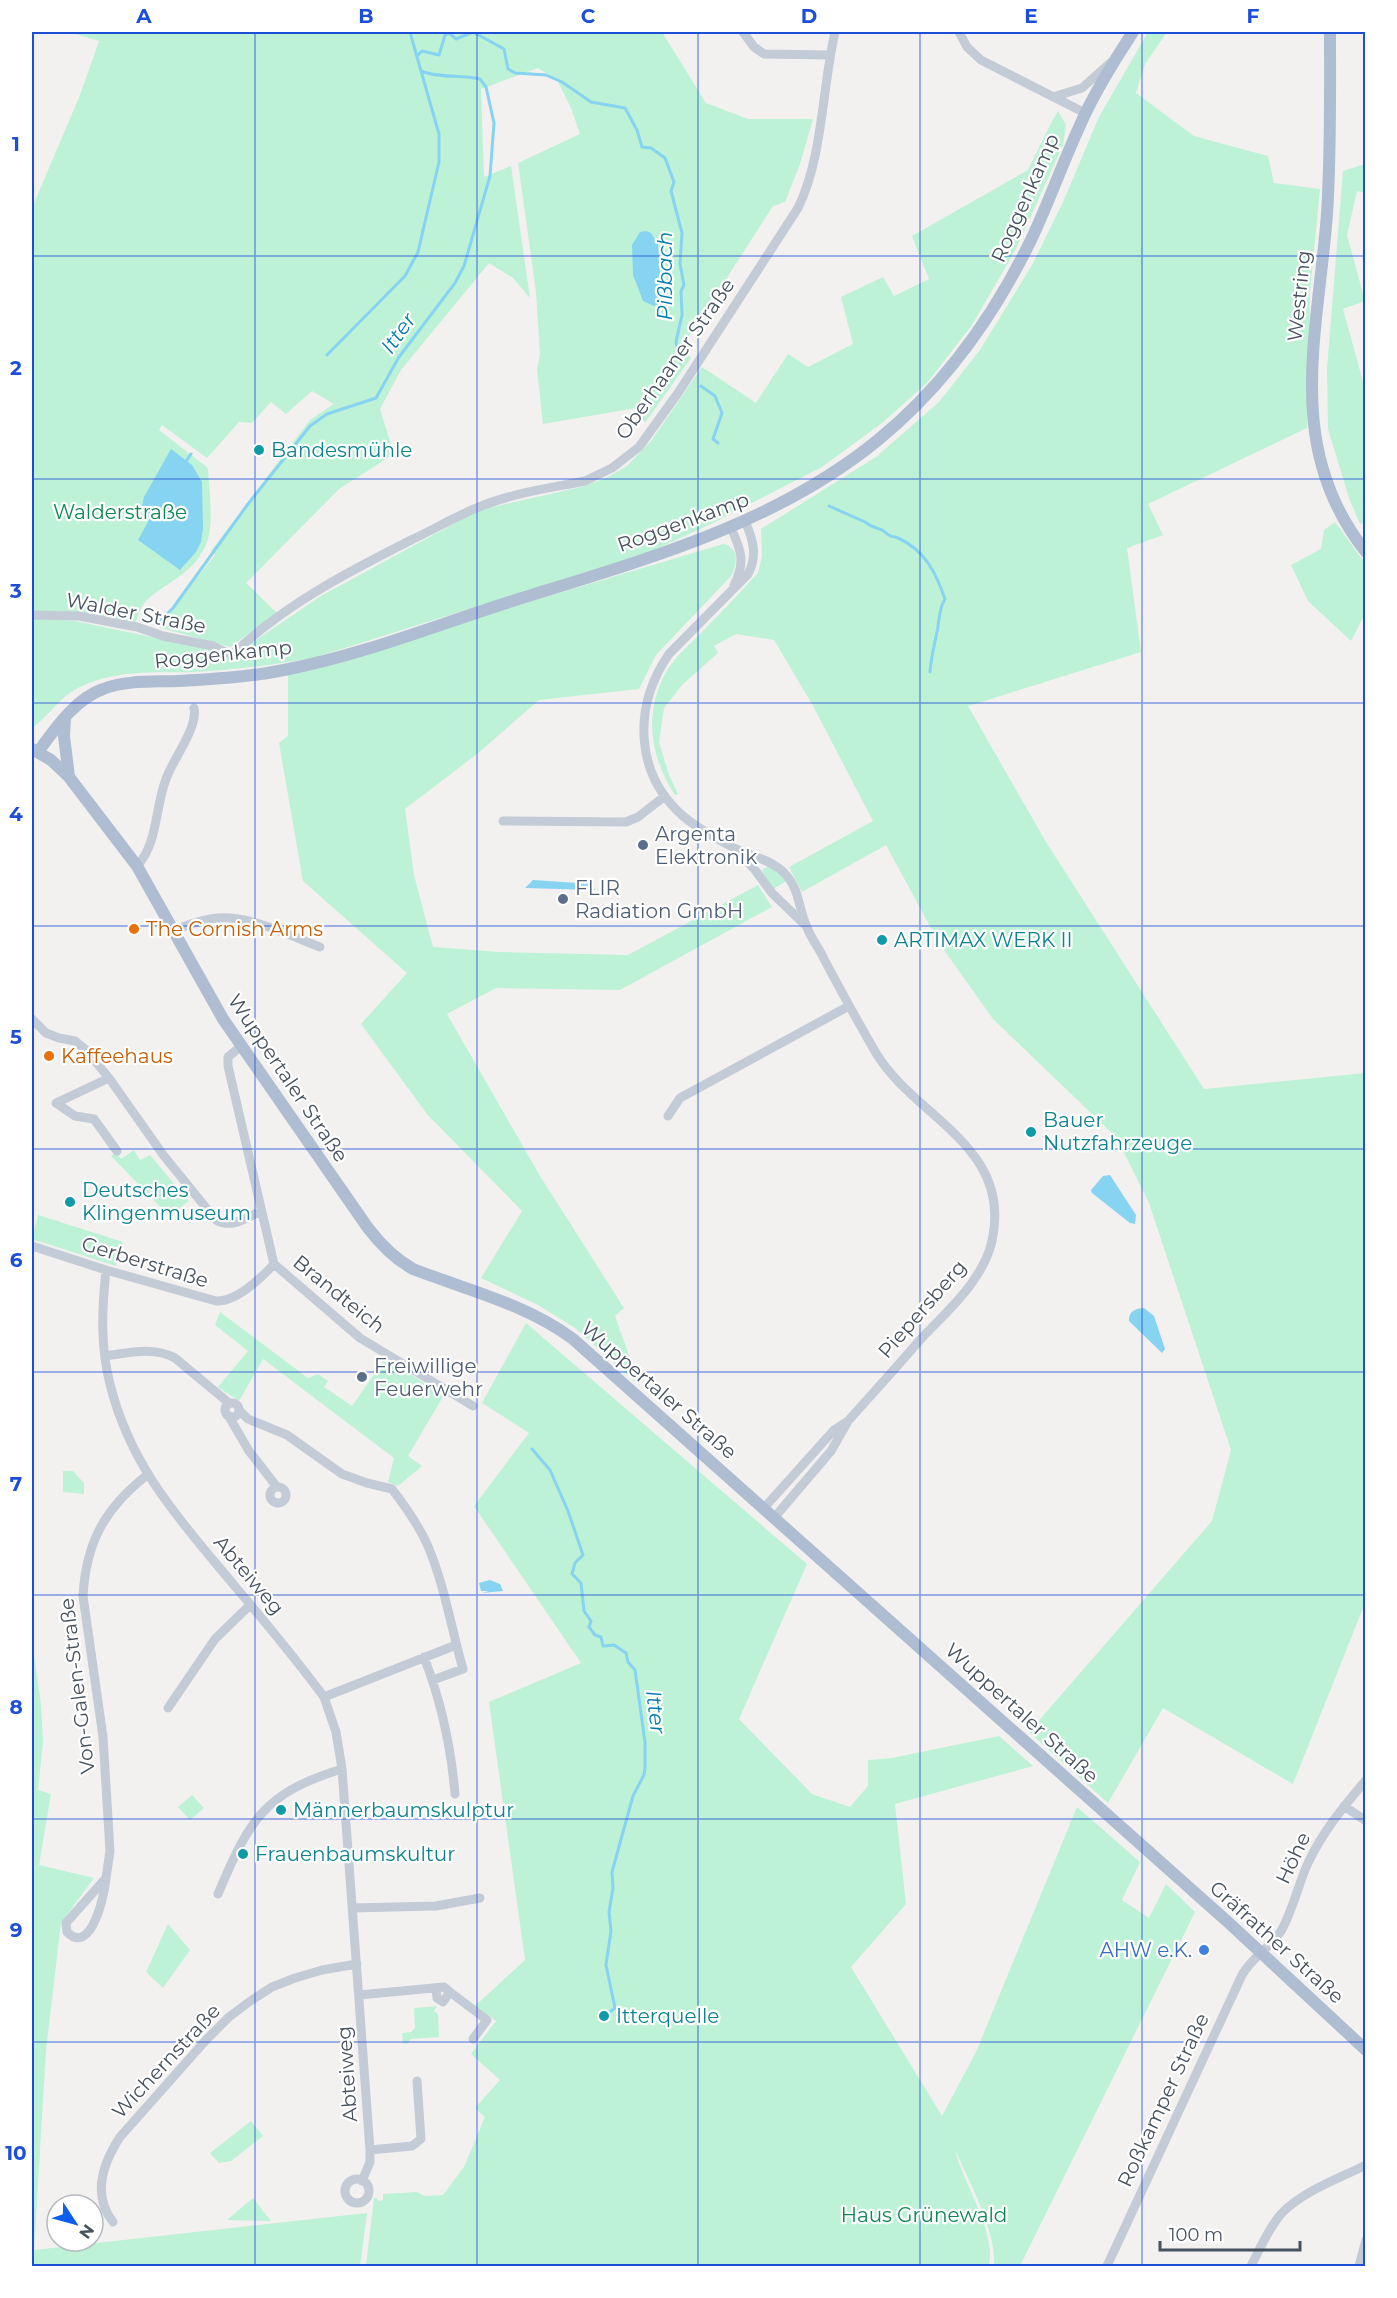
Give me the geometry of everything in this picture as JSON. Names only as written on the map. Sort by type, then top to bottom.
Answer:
[{"type":"main road","name":"Roggenkamp","points":[[35,750],[87,697],[100,690],[116,685],[258,674],[330,659],[669,550],[731,528],[802,492],[863,452],[914,408],[948,370],[983,324],[1031,240],[1085,113],[1133,32]]},
{"type":"main road","name":"Westring","points":[[1330,32],[1327,211],[1311,371],[1311,403],[1314,435],[1325,480],[1347,526],[1365,552]]},
{"type":"main road","points":[[66,717],[64,736],[69,777]]},
{"type":"main road","name":"Wuppertaler Straße","points":[[35,750],[56,763],[69,777],[136,866],[240,1047],[368,1228],[384,1247],[399,1261],[423,1274],[519,1308],[558,1329],[604,1366],[1162,1864]]},
{"type":"main road","name":"Gräfrather Straße","points":[[1162,1864],[1365,2050]]},
{"type":"street","points":[[743,32],[754,47],[764,54],[830,55]]},
{"type":"street","name":"Oberhaaner Straße","points":[[232,655],[269,624],[314,594],[342,576],[392,550],[479,506],[585,481],[600,475],[627,458],[639,447],[678,393],[798,208],[807,190],[835,32]]},
{"type":"street","points":[[959,32],[967,47],[981,60],[1085,113]]},
{"type":"street","points":[[1053,97],[1082,88],[1116,58]]},
{"type":"street","name":"Piepersberg","points":[[745,521],[755,556],[753,565],[669,654],[649,691],[643,723],[644,741],[652,772],[665,796],[692,823],[736,849],[771,863],[785,873],[796,889],[806,926],[849,1006],[884,1064],[964,1142],[982,1166],[994,1203],[995,1224],[987,1257],[974,1279],[848,1421],[831,1451],[774,1518]]},
{"type":"street","name":"Piepersberg","points":[[731,528],[741,550],[741,560],[738,577],[731,590]]},
{"type":"street","name":"Walder Straße","points":[[32,615],[79,616],[137,627],[163,636],[213,646],[232,655]]},
{"type":"street","points":[[136,866],[148,851],[165,782],[195,721],[194,708]]},
{"type":"street","points":[[503,821],[626,822],[638,817],[665,796]]},
{"type":"street","name":"Piepersberg","points":[[736,849],[772,893],[806,926]]},
{"type":"street","points":[[173,931],[211,919],[236,920],[263,926],[320,947]]},
{"type":"street","points":[[668,1116],[680,1098],[849,1006]]},
{"type":"street","points":[[32,1019],[46,1033],[81,1045],[109,1078],[147,1133],[216,1220],[223,1224],[232,1224],[261,1211]]},
{"type":"street","points":[[240,1047],[228,1057],[228,1066],[274,1264]]},
{"type":"street","points":[[109,1078],[56,1103],[75,1116],[93,1119],[117,1151]]},
{"type":"street","name":"Gerberstraße","points":[[32,1246],[106,1270],[220,1302],[233,1297],[274,1264]]},
{"type":"street","name":"Brandteich","points":[[274,1264],[360,1338],[473,1406]]},
{"type":"street","name":"Abteiweg","points":[[106,1270],[102,1316],[105,1356],[109,1382],[129,1441],[147,1475],[169,1508],[324,1697],[336,1732],[342,1769],[370,2150],[370,2162],[362,2181]]},
{"type":"street","points":[[105,1356],[146,1351],[165,1353],[175,1358],[229,1403],[236,1403],[248,1419],[287,1435],[342,1474],[392,1489],[426,1542],[435,1565],[463,1669],[433,1680]]},
{"type":"street","points":[[229,1403],[225,1409],[249,1452],[277,1487]]},
{"type":"street","points":[[228,1415],[235,1417],[240,1411]]},
{"type":"street","name":"Piepersberg","points":[[763,1509],[834,1430],[848,1421]]},
{"type":"street","name":"Von-Galen-Straße","points":[[106,1878],[69,1919],[65,1927],[70,1936],[77,1938],[84,1936],[103,1904],[110,1851],[106,1777],[83,1596],[85,1572],[93,1541],[107,1514],[120,1498],[147,1475]]},
{"type":"street","points":[[168,1708],[215,1639],[250,1605]]},
{"type":"street","points":[[324,1697],[456,1645]]},
{"type":"street","points":[[424,1657],[433,1680],[451,1756],[455,1794]]},
{"type":"street","points":[[218,1894],[243,1838],[262,1812],[294,1787],[342,1769]]},
{"type":"street","name":"Höhe","points":[[1260,1953],[1272,1943],[1281,1930],[1316,1848],[1344,1806],[1365,1780]]},
{"type":"street","points":[[1344,1806],[1365,1821]]},
{"type":"street","points":[[352,1908],[436,1906],[480,1898]]},
{"type":"street","name":"Roßkamper Straße","points":[[1107,2266],[1237,1985],[1250,1961],[1260,1953]]},
{"type":"street","name":"Wichernstraße","points":[[113,2222],[104,2205],[100,2189],[111,2151],[120,2137],[206,2040],[229,2017],[272,1987],[322,1970],[357,1964]]},
{"type":"street","points":[[359,1995],[444,1987],[487,2020],[473,2039]]},
{"type":"street","points":[[370,2150],[412,2146],[421,2139],[417,2081]]},
{"type":"street","points":[[1251,2266],[1266,2236],[1282,2214],[1300,2199],[1365,2165]]},
{"type":"street","points":[[1359,2266],[1365,2240]]},
{"type":"green space","name":"Walderstraße","points":[[69,32],[662,32],[706,103],[748,119],[813,119],[800,164],[785,202],[773,206],[683,346],[691,358],[645,423],[636,408],[543,424],[537,369],[540,354],[536,292],[518,163],[580,134],[571,108],[557,80],[538,68],[481,89],[484,177],[511,166],[530,298],[513,278],[489,263],[401,370],[380,409],[394,454],[339,489],[246,583],[277,613],[230,647],[158,627],[215,555],[211,551],[310,420],[334,404],[312,391],[286,414],[271,402],[252,423],[239,422],[207,458],[162,425],[159,430],[208,468],[209,534],[196,561],[182,575],[156,592],[146,602],[134,627],[32,613],[32,208],[80,95],[99,41]]},
{"type":"green space","points":[[1148,32],[1167,32],[1145,64],[1136,93],[1194,136],[1268,156],[1274,183],[1320,189],[1310,292],[1307,428],[1148,504],[1163,535],[1127,548],[1141,652],[968,706],[1046,842],[1204,1089],[1365,1073],[1365,1603],[1293,1784],[1163,1708],[1108,1803],[1029,1732],[1212,1521],[1231,1450],[1149,1203],[1116,1137],[993,1019],[939,943],[886,845],[802,892],[789,867],[873,821],[812,704],[774,640],[736,634],[714,646],[718,653],[682,685],[664,708],[659,742],[669,775],[678,794],[675,795],[661,768],[656,754],[652,725],[656,695],[670,666],[758,573],[762,556],[761,529],[876,457],[939,402],[980,350],[1032,265],[1063,202],[1099,117]]},
{"type":"green space","points":[[1058,111],[1066,125],[1063,145],[1016,249],[972,325],[927,383],[882,423],[822,467],[715,522],[650,552],[313,658],[239,669],[134,673],[105,678],[70,693],[32,728],[32,618],[75,621],[223,652],[244,648],[321,596],[479,510],[581,487],[606,478],[627,466],[651,441],[702,367],[756,403],[788,354],[808,367],[853,344],[841,297],[883,277],[894,296],[929,279],[912,236],[1028,170]]},
{"type":"green space","points":[[1365,164],[1365,193],[1357,191],[1347,235],[1365,301],[1343,309],[1365,389],[1366,522],[1360,524],[1349,498],[1328,429],[1327,369],[1343,171]]},
{"type":"green space","points":[[1335,522],[1365,563],[1365,614],[1351,641],[1308,601],[1291,565],[1321,549],[1324,530]]},
{"type":"green space","points":[[723,544],[732,549],[736,557],[731,576],[656,655],[639,689],[539,700],[477,754],[405,809],[414,875],[433,947],[500,952],[628,955],[758,885],[772,907],[620,990],[496,988],[447,1014],[540,1176],[624,1308],[615,1316],[640,1386],[575,1328],[538,1305],[481,1278],[522,1211],[427,1114],[361,1024],[407,973],[303,881],[279,743],[288,736],[288,674]]},
{"type":"green space","points":[[768,866],[775,869],[786,881],[772,890],[762,870]]},
{"type":"green space","points":[[134,1150],[140,1160],[150,1155],[189,1201],[169,1216],[111,1156],[116,1152],[121,1159]]},
{"type":"green space","points":[[38,1215],[123,1242],[116,1266],[32,1239]]},
{"type":"green space","points":[[220,1312],[308,1378],[318,1374],[328,1381],[324,1387],[352,1406],[385,1359],[444,1395],[408,1456],[422,1466],[398,1486],[388,1482],[394,1458],[263,1359],[239,1401],[218,1387],[248,1351],[215,1325]]},
{"type":"green space","name":"Haus Grünewald","points":[[526,1323],[807,1564],[739,1719],[812,1794],[850,1807],[868,1786],[868,1760],[892,1758],[999,1736],[1033,1766],[895,1804],[906,1904],[851,1967],[942,2116],[976,2052],[1077,1807],[1140,1862],[1122,1900],[1149,1918],[1166,1884],[1195,1912],[1020,2266],[994,2266],[994,2253],[987,2223],[955,2150],[984,2223],[990,2252],[989,2266],[366,2266],[374,2198],[378,2201],[383,2200],[383,2194],[417,2192],[424,2196],[443,2195],[464,2167],[485,2117],[475,2108],[500,2080],[471,2054],[496,2021],[475,2006],[525,1960],[489,1702],[581,1663],[474,1506],[529,1433],[482,1403]]},
{"type":"green space","points":[[63,1471],[73,1471],[84,1483],[84,1494],[63,1492]]},
{"type":"green space","points":[[32,1639],[41,1705],[43,1742],[38,1790],[51,1794],[39,1865],[94,1878],[61,1923],[46,2050],[34,2250],[45,2249],[45,2253],[105,2253],[105,2242],[367,2213],[360,2266],[32,2266]]},
{"type":"green space","points":[[192,1795],[204,1808],[190,1820],[178,1807]]},
{"type":"green space","points":[[168,1924],[190,1950],[163,1988],[146,1972]]},
{"type":"green space","points":[[437,2006],[434,2011],[438,2014],[439,2037],[411,2039],[407,2044],[403,2043],[402,2033],[411,2032],[415,2028],[414,2008]]},
{"type":"green space","points":[[251,2121],[263,2136],[231,2161],[219,2163],[210,2153]]},
{"type":"green space","points":[[253,2198],[271,2221],[227,2220]]},
{"type":"water","points":[[640,232],[651,233],[658,244],[662,302],[654,306],[643,301],[633,275],[632,245]]},
{"type":"water","points":[[171,449],[192,465],[202,482],[201,542],[196,552],[180,570],[138,540],[150,518],[141,510],[144,497]]},
{"type":"water","points":[[533,880],[592,884],[595,890],[525,888]]},
{"type":"water","points":[[1110,1175],[1136,1215],[1135,1224],[1130,1223],[1092,1193],[1091,1190],[1103,1176]]},
{"type":"water","points":[[1144,1308],[1154,1316],[1165,1349],[1162,1353],[1129,1321],[1133,1311]]},
{"type":"water","points":[[490,1580],[500,1584],[503,1591],[482,1593],[489,1591],[481,1591],[479,1583]]},
{"type":"waterway","name":"Itter","points":[[158,623],[173,608],[248,504],[310,426],[327,414],[376,398],[399,357],[455,283],[464,266],[490,176],[494,123],[486,87],[480,79],[436,75],[421,71],[410,32]]},
{"type":"waterway","name":"Pißbach","points":[[417,56],[422,51],[439,55],[445,35],[449,33],[456,39],[473,32],[504,49],[508,69],[515,73],[546,75],[562,82],[591,102],[625,108],[637,130],[642,147],[651,148],[665,158],[674,182],[671,191],[682,233],[680,264],[684,285],[681,291],[682,315],[676,342],[681,363]]},
{"type":"waterway","points":[[327,355],[405,276],[418,252],[439,162],[439,134],[421,71]]},
{"type":"waterway","name":"Pißbach","points":[[701,386],[715,396],[722,413],[713,439],[718,443]]},
{"type":"waterway","points":[[185,463],[191,454]]},
{"type":"waterway","name":"Pißbach","points":[[829,506],[907,543],[922,556],[933,571],[945,599],[940,611],[930,672]]},
{"type":"waterway","name":"Itter","points":[[532,1449],[550,1470],[568,1511],[583,1555],[575,1563],[572,1574],[581,1583],[584,1611],[591,1621],[589,1627],[595,1635],[601,1637],[603,1646],[614,1645],[626,1653],[628,1662],[635,1670],[645,1742],[644,1775],[633,1796],[612,1872],[613,1888],[609,1912],[611,1931],[606,1965],[615,2008],[604,2016]]},
{"type":"place","name":"Bandesmühle","points":[[259,450]]},
{"type":"place","name":"Argenta Elektronik","points":[[643,845]]},
{"type":"place","name":"FLIR Radiation GmbH","points":[[563,899]]},
{"type":"place","name":"The Cornish Arms","points":[[134,929]]},
{"type":"place","name":"ARTIMAX WERK II","points":[[882,940]]},
{"type":"place","name":"Kaffeehaus","points":[[49,1056]]},
{"type":"place","name":"Bauer Nutzfahrzeuge","points":[[1031,1132]]},
{"type":"place","name":"Deutsches Klingenmuseum","points":[[70,1202]]},
{"type":"place","name":"Freiwillige Feuerwehr","points":[[362,1377]]},
{"type":"place","name":"Männerbaumskulptur","points":[[281,1810]]},
{"type":"place","name":"Frauenbaumskultur","points":[[243,1854]]},
{"type":"place","name":"AHW e.K.","points":[[1204,1950]]},
{"type":"place","name":"Itterquelle","points":[[604,2016]]}]
